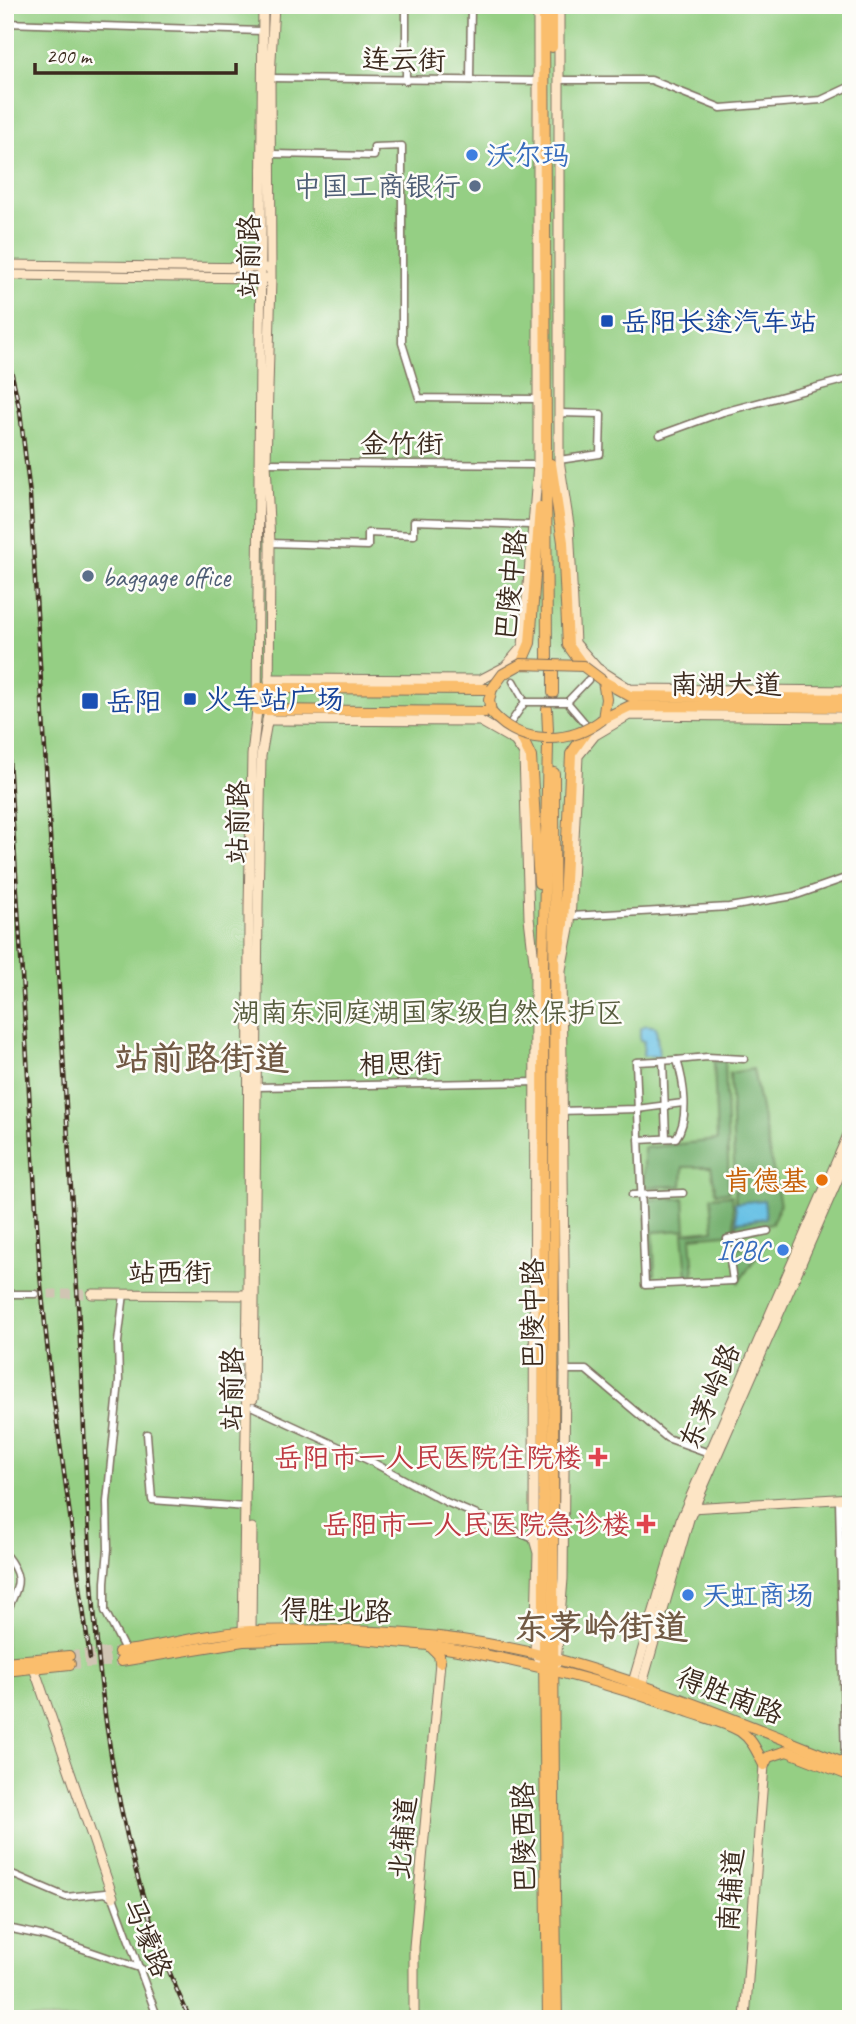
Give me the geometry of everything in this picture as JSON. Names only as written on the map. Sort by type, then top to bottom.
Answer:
[{"type":"main road","name":"站前路","points":[[247,1636],[249,907],[252,755],[257,710],[265,685],[270,543],[266,463],[263,5]]},
{"type":"main road","name":"站前路","points":[[247,1636],[253,1407],[261,756],[268,715],[265,685],[265,273],[272,154],[270,78],[274,5]]},
{"type":"main road","points":[[538,5],[537,400],[548,463],[569,525],[575,643],[583,656],[612,680],[630,689],[851,691]]},
{"type":"main road","name":"巴陵中路","points":[[544,5],[550,659]]},
{"type":"main road","name":"巴陵中路","points":[[492,690],[503,674],[521,664],[530,643],[536,544],[548,463],[552,5]]},
{"type":"main road","points":[[265,685],[480,680],[494,675],[514,659],[523,646],[530,525],[559,413],[559,5]]},
{"type":"main road","points":[[7,270],[265,273]]},
{"type":"main road","name":"巴陵中路","points":[[548,463],[563,542],[569,645],[583,666],[630,696],[788,702]]},
{"type":"main road","points":[[521,664],[583,666]]},
{"type":"main road","name":"巴陵中路","points":[[550,671],[550,693]]},
{"type":"main road","points":[[603,681],[606,699],[603,719]]},
{"type":"main road","points":[[265,685],[492,690],[489,700],[491,712],[501,724],[521,736],[560,737],[586,727]]},
{"type":"main road","name":"南湖大道","points":[[603,719],[629,706],[851,699]]},
{"type":"main road","name":"南湖大道","points":[[788,702],[851,707]]},
{"type":"main road","points":[[257,710],[268,715],[481,721],[503,732],[521,748],[525,760],[529,918],[535,969],[539,1082],[535,1232],[534,1539],[538,1553],[536,1627],[531,1642],[517,1650]]},
{"type":"main road","points":[[550,710],[550,731]]},
{"type":"main road","points":[[268,715],[491,712]]},
{"type":"main road","points":[[559,1111],[561,970],[570,916],[578,756],[595,736],[629,715],[851,717]]},
{"type":"main road","name":"巴陵中路","points":[[555,969],[564,924],[571,754],[586,727],[603,719]]},
{"type":"main road","name":"巴陵中路","points":[[521,736],[531,757],[543,970]]},
{"type":"main road","name":"巴陵中路","points":[[551,744],[559,1111],[560,1371],[548,1661],[544,1214],[539,1082],[551,744]]},
{"type":"main road","name":"东茅岭路","points":[[636,1688],[709,1453],[851,1128]]},
{"type":"main road","name":"东茅岭路","points":[[690,1508],[851,1149]]},
{"type":"main road","points":[[535,1232],[544,1214]]},
{"type":"main road","points":[[535,1284],[544,1274]]},
{"type":"main road","name":"站西街","points":[[92,1294],[248,1295]]},
{"type":"main road","points":[[690,1508],[851,1498]]},
{"type":"main road","points":[[536,1627],[548,1661]]},
{"type":"main road","name":"得胜北路","points":[[247,1636],[349,1630],[418,1635],[517,1650],[548,1661]]},
{"type":"main road","points":[[418,1635],[439,1654],[440,1662]]},
{"type":"main road","points":[[122,1655],[247,1636]]},
{"type":"main road","name":"得胜南路","points":[[247,1636],[349,1638],[429,1645],[548,1661],[636,1688],[848,1765]]},
{"type":"main road","points":[[440,1662],[456,1649],[471,1642]]},
{"type":"main road","points":[[5,1662],[70,1660],[5,1671]]},
{"type":"main road","name":"巴陵西路","points":[[548,1661],[548,2019]]},
{"type":"main road","name":"巴陵西路","points":[[548,1661],[557,2019]]},
{"type":"main road","name":"北辅道","points":[[414,2019],[414,1947],[440,1662]]},
{"type":"main road","points":[[34,1668],[113,1897]]},
{"type":"main road","name":"得胜南路","points":[[636,1688],[739,1730],[752,1741],[764,1766]]},
{"type":"main road","points":[[764,1766],[768,1757],[787,1751],[851,1776]]},
{"type":"main road","name":"南辅道","points":[[745,2019],[764,1766]]},
{"type":"street","points":[[406,5],[406,81]]},
{"type":"street","points":[[470,80],[471,5]]},
{"type":"street","points":[[5,23],[262,31]]},
{"type":"street","name":"连云街","points":[[270,78],[538,81]]},
{"type":"street","points":[[560,80],[651,80],[720,107],[821,100],[851,86]]},
{"type":"street","points":[[272,154],[374,156],[374,147],[402,146],[402,343],[419,398],[537,400]]},
{"type":"street","points":[[660,435],[723,412],[851,379]]},
{"type":"street","name":"金竹街","points":[[266,463],[548,463],[600,454],[601,414],[559,413]]},
{"type":"street","points":[[270,543],[368,546],[368,533],[414,536],[414,521],[530,525]]},
{"type":"street","points":[[525,702],[567,702],[588,680]]},
{"type":"street","points":[[513,681],[525,702]]},
{"type":"street","points":[[511,722],[525,702]]},
{"type":"street","points":[[567,702],[586,727]]},
{"type":"street","points":[[570,916],[730,907],[794,896],[851,876]]},
{"type":"street","points":[[744,1059],[707,1057],[636,1062],[645,1285],[733,1281],[727,1238],[768,1231]]},
{"type":"street","points":[[639,1140],[676,1138],[683,1127],[682,1074],[677,1060]]},
{"type":"street","points":[[663,1061],[666,1138]]},
{"type":"street","name":"相思街","points":[[257,1087],[539,1082]]},
{"type":"street","points":[[559,1111],[637,1109],[683,1103]]},
{"type":"street","points":[[632,1195],[682,1193]]},
{"type":"street","points":[[5,1294],[35,1294]]},
{"type":"street","points":[[122,1655],[105,1611],[104,1582],[108,1549],[107,1502],[119,1381],[118,1342],[124,1294]]},
{"type":"street","points":[[560,1371],[586,1370],[667,1438],[709,1453]]},
{"type":"street","points":[[253,1407],[372,1462],[446,1502],[534,1539]]},
{"type":"street","points":[[147,1434],[152,1500],[246,1507]]},
{"type":"street","points":[[839,1499],[848,1765]]},
{"type":"street","points":[[5,1553],[19,1571],[20,1580],[5,1618]]},
{"type":"street","name":"马壕路","points":[[5,1871],[66,1897],[105,1893],[113,1897],[142,1969],[158,2019]]},
{"type":"street","points":[[12,1929],[142,1969]]},
{"type":"street","points":[[10,2011],[44,2019]]},
{"type":"green space","name":"湖南东洞庭湖国家级自然保护区","points":[[5,5],[851,5],[851,2019],[5,2019]]},
{"type":"green space","points":[[725,1061],[729,1192],[716,1193],[711,1167],[683,1167],[682,1186],[644,1187],[644,1148],[717,1140],[714,1062]]},
{"type":"green space","points":[[753,1069],[780,1205],[772,1223],[737,1229],[730,1073]]},
{"type":"green space","points":[[732,1195],[735,1233],[691,1237],[694,1275],[687,1276],[683,1233],[714,1230],[711,1197]]},
{"type":"green space","points":[[684,1198],[686,1230],[653,1232],[655,1274],[649,1274],[645,1200]]},
{"type":"green space","points":[[766,1243],[739,1282],[736,1247]]},
{"type":"water","points":[[646,1025],[656,1027],[659,1056],[643,1056],[644,1041],[640,1040],[640,1029]]},
{"type":"water","points":[[764,1200],[766,1218],[737,1222],[735,1203]]},
{"type":"tunnel","points":[[35,1294],[92,1294]]},
{"type":"tunnel","points":[[69,1656],[119,1652]]},
{"type":"tunnel","points":[[70,1664],[121,1661]]},
{"type":"railway","points":[[5,343],[20,411],[30,495],[78,1305],[86,1486],[100,1669],[112,1759],[130,1848],[155,1935],[190,2019]]},
{"type":"railway","points":[[5,692],[40,1275],[50,1373],[90,1658]]},
{"type":"place","name":"沃尔玛","points":[[472,155]]},
{"type":"place","name":"中国工商银行","points":[[475,186]]},
{"type":"place","name":"岳阳长途汽车站","points":[[607,321]]},
{"type":"place","name":"baggage office","points":[[88,576]]},
{"type":"place","name":"火车站广场","points":[[190,699]]},
{"type":"place","name":"岳阳","points":[[90,701]]},
{"type":"place","name":"肯德基","points":[[822,1180]]},
{"type":"place","name":"ICBC","points":[[783,1250]]},
{"type":"place","name":"岳阳市一人民医院住院楼","points":[[598,1457]]},
{"type":"place","name":"岳阳市一人民医院急诊楼","points":[[646,1524]]},
{"type":"place","name":"天虹商场","points":[[688,1595]]},
{"type":"district","name":"站前路街道","points":[[202,1058]]},
{"type":"district","name":"东茅岭街道","points":[[601,1627]]}]
